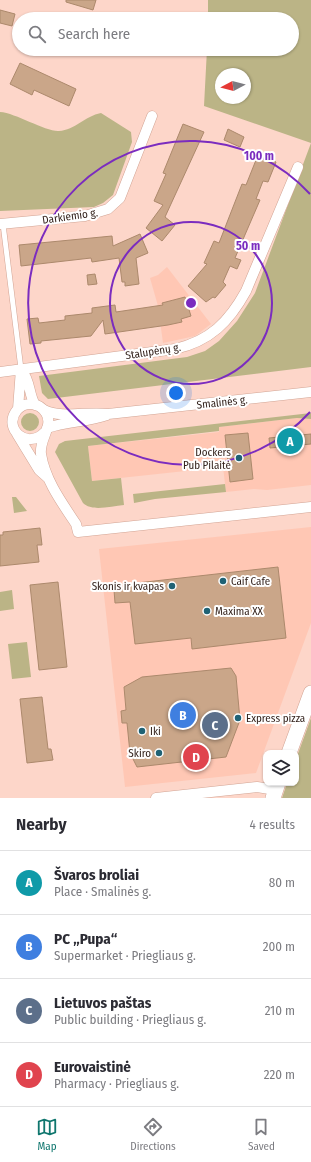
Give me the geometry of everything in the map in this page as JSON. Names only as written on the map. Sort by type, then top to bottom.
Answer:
[{"type":"main road","points":[[290,750],[311,693]]},
{"type":"street","name":"Darkiemio g.","points":[[1,224],[85,216],[108,209],[120,198],[152,116]]},
{"type":"street","name":"Stalupėnų g.","points":[[0,372],[174,349],[201,340],[214,331],[236,310],[246,291],[298,168]]},
{"type":"street","points":[[21,369],[28,378],[32,399],[48,418],[41,446],[49,480]]},
{"type":"street","points":[[21,369],[18,409],[13,419],[13,425],[39,470],[49,480],[76,524],[78,532],[311,507]]},
{"type":"street","name":"Smalinės g.","points":[[46,430],[56,425],[97,418],[108,414],[311,392]]},
{"type":"street","points":[[18,409],[26,405],[39,407]]},
{"type":"street","name":"Smalinės g.","points":[[39,407],[57,414],[96,412],[108,414]]},
{"type":"street","points":[[17,434],[22,438],[32,440],[38,438],[46,430]]},
{"type":"street","points":[[156,798],[257,787],[275,790]]},
{"type":"lane","points":[[1,224],[21,369]]},
{"type":"shaded area","points":[[208,0],[311,0],[311,143],[204,106],[207,56],[299,56],[299,12],[208,12]]},
{"type":"shaded area","points":[[0,112],[7,113],[53,131],[65,130],[101,113],[131,132],[132,142],[113,195],[103,203],[94,207],[0,211]]},
{"type":"shaded area","points":[[311,143],[311,367],[48,399],[42,393],[39,376],[187,357],[205,351],[219,341],[237,321],[255,293]]},
{"type":"shaded area","points":[[167,267],[211,324],[195,336],[163,343],[158,306],[150,278],[158,275]]},
{"type":"shaded area","points":[[26,413],[34,413],[39,418],[37,429],[34,431],[26,431],[21,426],[21,418]]},
{"type":"shaded area","points":[[311,413],[311,419],[297,418],[219,427],[219,431],[88,446],[92,481],[121,478],[124,505],[96,508],[87,506],[83,503],[55,452],[59,444],[65,441]]},
{"type":"shaded area","points":[[297,418],[311,419],[311,485],[267,490],[254,489],[226,492],[223,467],[92,481],[88,446],[219,432],[219,427]]},
{"type":"shaded area","points":[[225,484],[226,492],[155,499],[134,503],[133,494]]},
{"type":"shaded area","points":[[12,497],[16,497],[27,511],[14,513]]},
{"type":"shaded area","points":[[311,527],[311,623],[264,750],[263,750],[256,773],[125,787],[99,549]]},
{"type":"shaded area","points":[[12,590],[14,609],[0,611],[0,592]]},
{"type":"shaded area","points":[[27,642],[31,677],[12,679],[8,644]]},
{"type":"shaded area","points":[[311,718],[311,798],[282,798],[286,786],[299,786],[299,751]]},
{"type":"building","points":[[66,0],[96,0],[93,10],[66,2]]},
{"type":"building","points":[[0,10],[12,13],[12,26],[0,23]]},
{"type":"building","points":[[20,63],[76,89],[69,106],[34,90],[32,95],[10,84]]},
{"type":"building","points":[[183,124],[204,132],[165,217],[175,225],[162,241],[146,228],[163,205],[154,201],[166,174],[163,173]]},
{"type":"building","points":[[228,129],[244,137],[240,147],[224,140]]},
{"type":"building","points":[[258,155],[276,162],[268,182],[263,181],[256,199],[260,200],[235,258],[241,260],[237,269],[230,266],[223,282],[226,285],[215,298],[213,297],[206,302],[188,286],[207,264],[204,263],[214,241],[219,243],[242,184],[246,185]]},
{"type":"building","points":[[140,234],[148,253],[136,258],[139,284],[125,286],[125,282],[122,282],[119,258],[92,262],[91,258],[21,266],[19,245],[112,236],[113,246]]},
{"type":"building","points":[[95,274],[97,284],[88,285],[87,275]]},
{"type":"building","points":[[185,297],[191,316],[181,319],[182,322],[105,334],[103,320],[91,336],[41,341],[41,343],[30,344],[27,319],[38,318],[39,323],[65,320],[65,316],[92,313],[92,308],[115,305],[116,312],[163,305],[162,303]]},
{"type":"building","name":"Dockers Pub Pilaitė","points":[[248,433],[253,479],[230,482],[225,435]]},
{"type":"building","points":[[311,434],[311,444],[270,448],[269,438]]},
{"type":"building","points":[[40,528],[42,545],[37,545],[39,562],[0,566],[0,535],[3,535],[3,532]]},
{"type":"building","name":"Maxima XX","points":[[278,567],[286,638],[192,649],[191,638],[135,644],[130,602],[115,603],[114,590],[128,589],[128,584]]},
{"type":"building","points":[[58,582],[67,667],[39,670],[30,585]]},
{"type":"building","points":[[231,668],[236,676],[240,720],[226,757],[137,767],[130,753],[127,723],[122,723],[121,711],[126,710],[124,687],[142,677]]},
{"type":"building","points":[[42,697],[48,749],[51,749],[53,760],[27,763],[20,699]]},
{"type":"place","name":"Švaros broliai","points":[[290,441]]},
{"type":"place","name":"Dockers Pub Pilaitė","points":[[239,458]]},
{"type":"place","name":"Caif Cafe","points":[[223,581]]},
{"type":"place","name":"Skonis ir kvapas","points":[[172,586]]},
{"type":"place","name":"Maxima XX","points":[[207,611]]},
{"type":"place","name":"PC „Pupa“","points":[[183,715]]},
{"type":"place","name":"Express pizza","points":[[238,718]]},
{"type":"place","name":"Lietuvos paštas","points":[[215,725]]},
{"type":"place","name":"Iki","points":[[142,731]]},
{"type":"place","name":"Skiro","points":[[159,753]]},
{"type":"place","name":"Eurovaistinė","points":[[196,757]]}]
